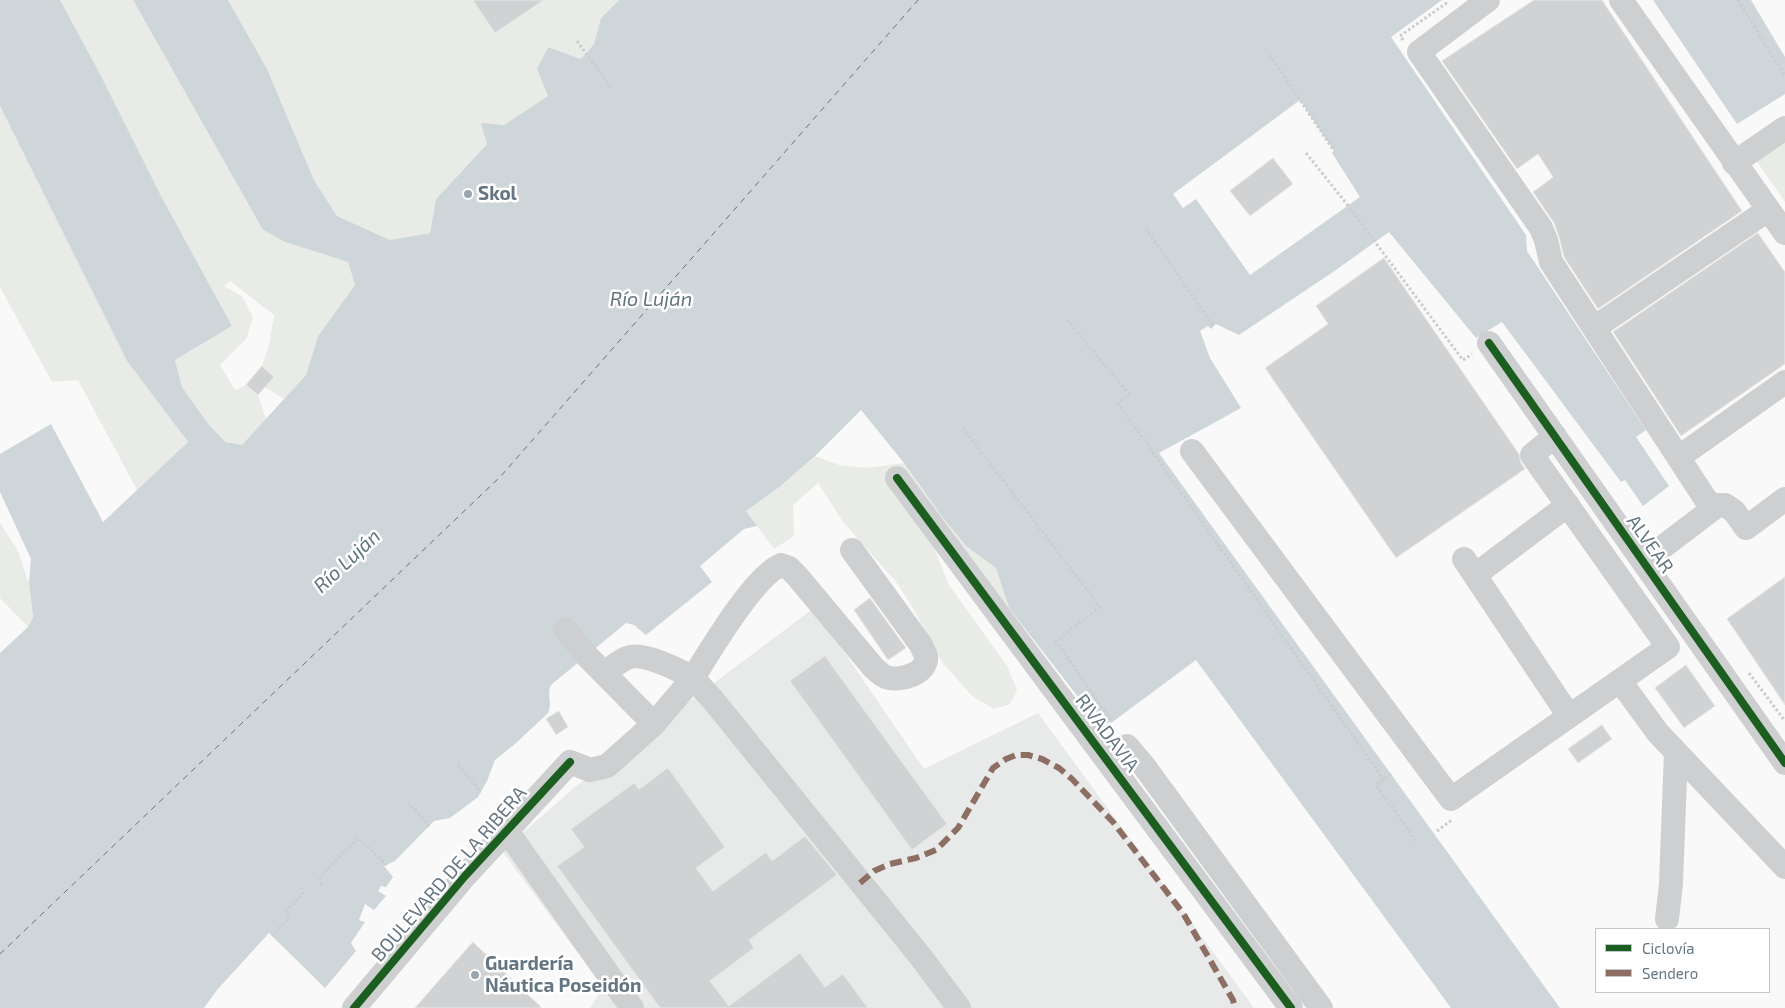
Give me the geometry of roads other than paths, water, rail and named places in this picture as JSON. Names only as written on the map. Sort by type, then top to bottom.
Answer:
[{"type":"street","points":[[1488,0],[1419,52],[1541,228],[1551,262],[1712,510]]},
{"type":"street","points":[[1621,0],[1785,233]]},
{"type":"street","points":[[1734,163],[1785,128]]},
{"type":"street","points":[[1594,328],[1768,210]]},
{"type":"street","name":"ALVEAR","points":[[1489,343],[1785,763]]},
{"type":"street","points":[[1679,457],[1785,382]]},
{"type":"street","points":[[1192,451],[1451,799],[1668,648],[1532,455],[1555,436]]},
{"type":"street","name":"RIVADAVIA","points":[[897,478],[1291,1008]]},
{"type":"street","points":[[1643,562],[1718,505],[1725,505],[1734,511],[1746,528],[1785,500]]},
{"type":"street","points":[[1568,505],[1469,567],[1569,716]]},
{"type":"street","points":[[565,629],[587,656],[654,724],[693,678],[751,592],[772,568],[781,565],[789,568],[797,576],[873,668],[884,677],[898,679],[913,675],[924,664],[926,656],[921,645],[852,550]]},
{"type":"street","points":[[604,673],[627,658],[638,656],[680,670],[693,678],[719,707],[920,956],[959,1008]]},
{"type":"street","points":[[1620,681],[1658,733],[1785,866]]},
{"type":"street","name":"BOULEVARD DE LA RIBERA","points":[[354,1008],[465,876],[570,762],[590,770],[607,766],[654,724]]},
{"type":"street","points":[[1127,746],[1144,766],[1320,1008]]},
{"type":"street","points":[[1667,919],[1671,884],[1676,752]]},
{"type":"street","points":[[507,831],[632,1008]]},
{"type":"water","name":"Río Luján","points":[[0,0],[60,0],[99,72],[161,196],[232,326],[175,360],[182,387],[209,425],[226,442],[242,445],[306,375],[318,336],[355,285],[348,262],[285,242],[263,230],[133,0],[228,0],[267,69],[314,180],[337,216],[390,240],[430,233],[436,199],[487,144],[481,123],[504,125],[548,96],[537,69],[548,47],[581,59],[594,44],[601,18],[619,0],[1442,0],[1391,37],[1526,235],[1527,251],[1646,430],[1636,437],[1669,486],[1643,506],[1625,480],[1621,482],[1502,322],[1476,338],[1389,232],[1239,335],[1216,324],[1211,329],[1208,326],[1200,331],[1210,358],[1241,408],[1159,453],[1560,1008],[1451,1008],[1196,660],[1103,729],[1009,608],[996,568],[967,547],[943,518],[904,463],[861,410],[815,456],[778,488],[746,511],[757,526],[744,529],[700,566],[712,582],[646,635],[634,625],[626,623],[551,685],[548,713],[495,760],[478,797],[450,818],[434,821],[395,861],[384,866],[393,877],[386,887],[381,886],[378,891],[386,896],[374,910],[365,904],[359,920],[365,922],[351,943],[356,951],[325,988],[269,933],[217,990],[204,1008],[0,1008],[0,653],[28,627],[33,617],[29,583],[31,559],[0,492],[0,454],[51,424],[103,522],[188,442],[127,361],[0,106]],"holes":[[[1300,100],[1334,151],[1332,153],[1360,197],[1250,275],[1196,199],[1183,208],[1173,194]]]},
{"type":"water","points":[[1653,0],[1751,0],[1785,57],[1785,94],[1737,124]]},
{"type":"place","name":"Skol","points":[[468,194]]},
{"type":"place","name":"Guardería Náutica Poseidón","points":[[475,975]]}]
